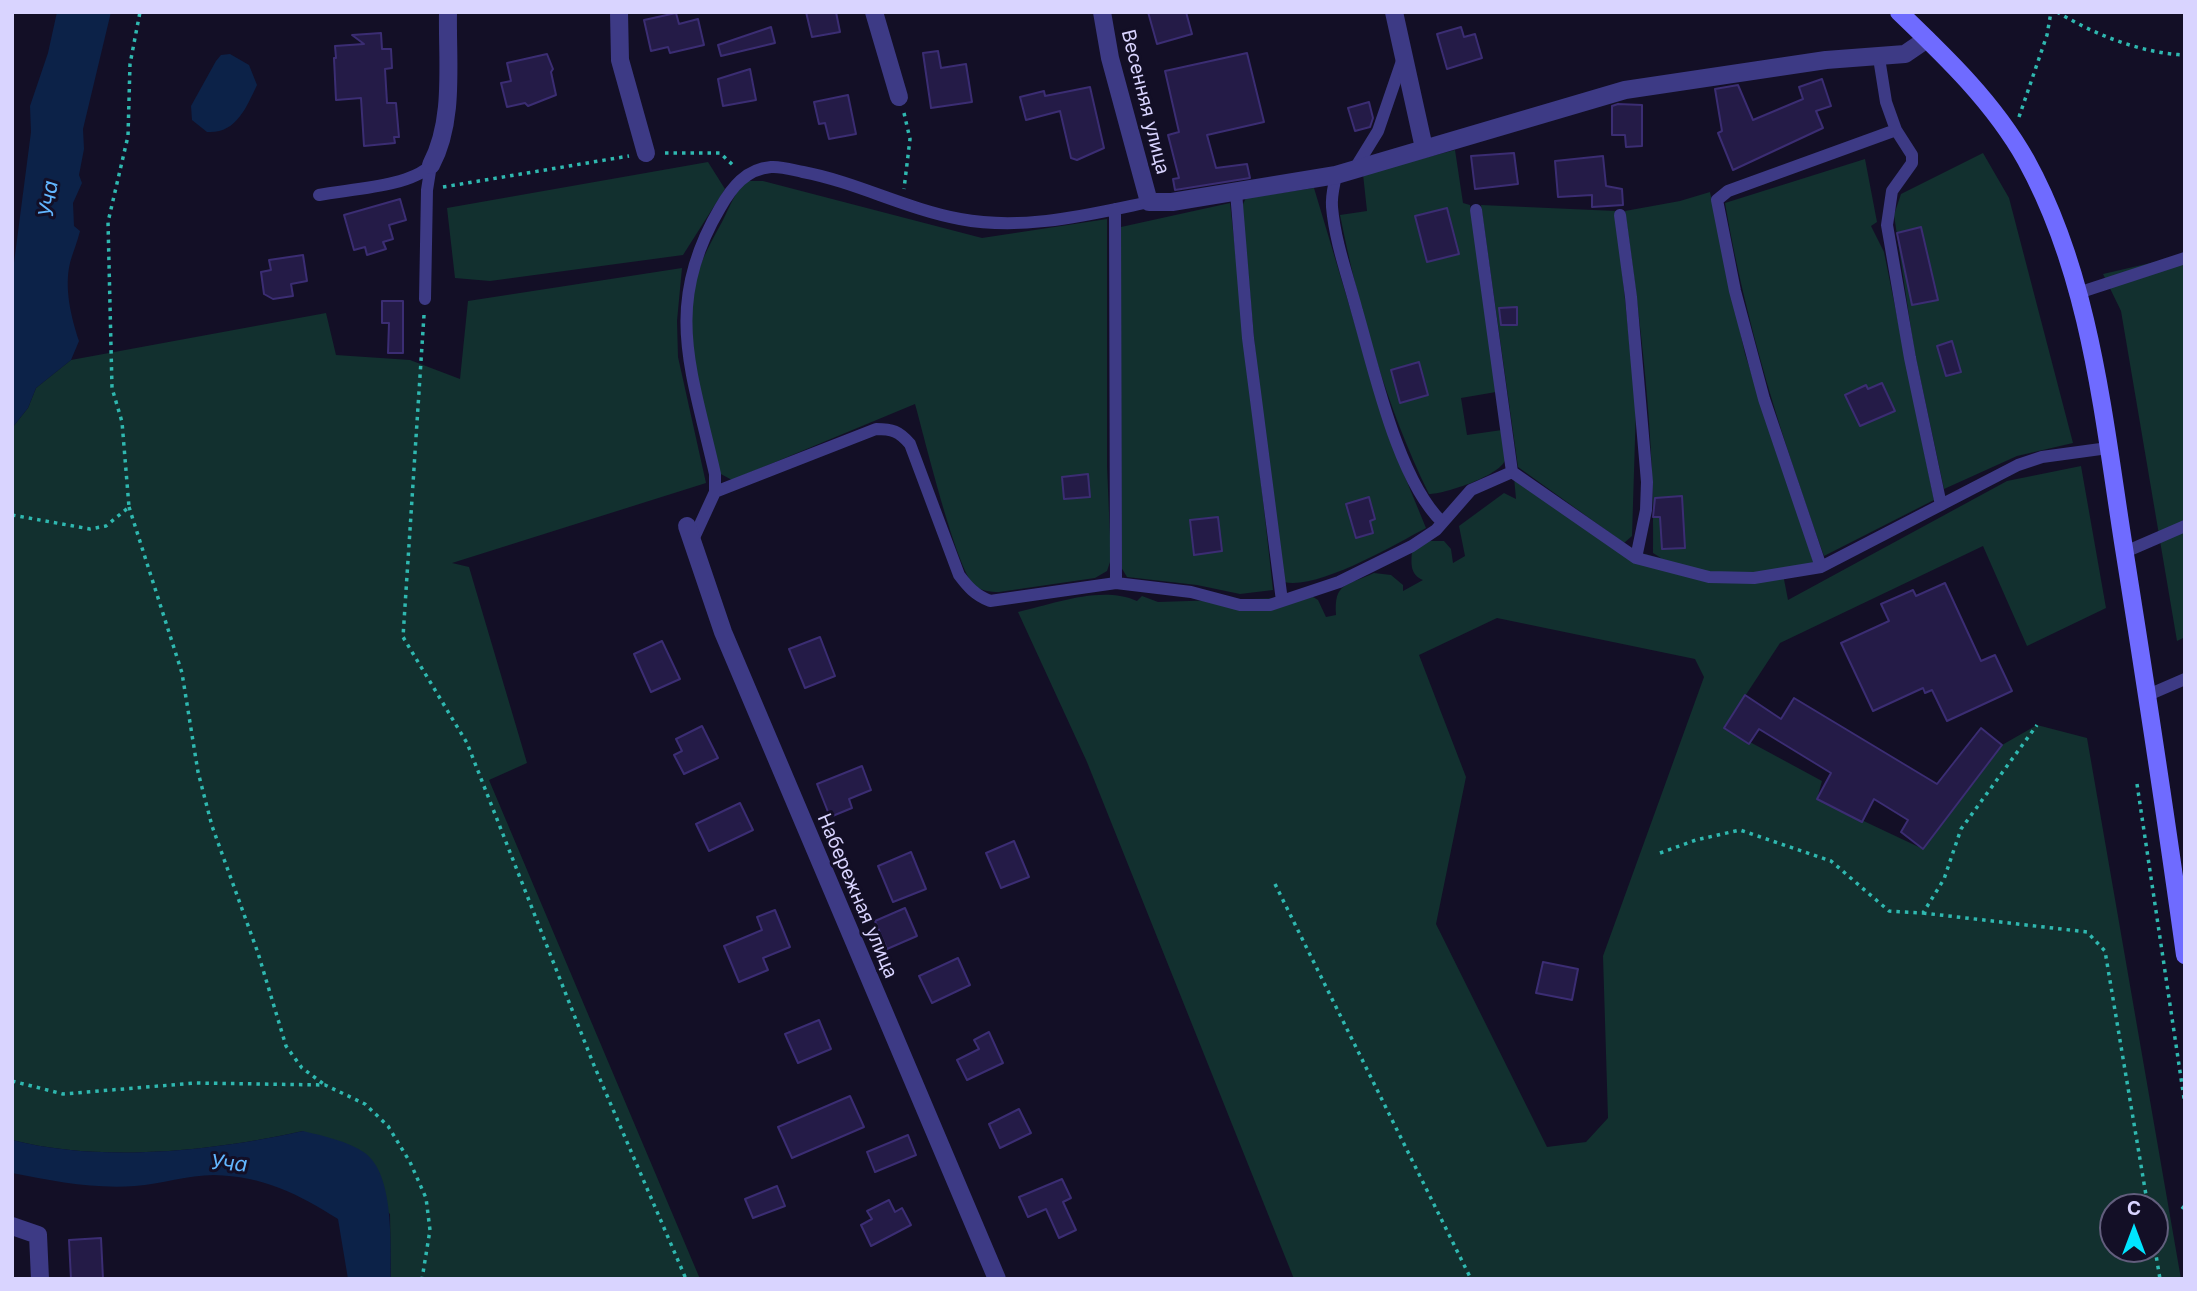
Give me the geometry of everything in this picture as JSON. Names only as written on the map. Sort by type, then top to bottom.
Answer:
[{"type":"main road","points":[[1899,12],[1987,103],[2014,139],[2042,192],[2065,248],[2078,293],[2108,448],[2148,695],[2185,956]]},
{"type":"street","points":[[431,165],[442,143],[446,114],[448,12]]},
{"type":"street","points":[[619,12],[620,60],[646,153]]},
{"type":"street","points":[[874,12],[899,97]]},
{"type":"street","name":"Весенняя улица","points":[[1102,12],[1110,58],[1149,202]]},
{"type":"street","points":[[1394,12],[1402,61],[1424,148]]},
{"type":"street","points":[[1149,202],[1172,202],[1336,175],[1625,90],[1826,60],[1905,54],[1918,48],[1927,39]]},
{"type":"street","name":"Набережная улица","points":[[690,534],[723,632],[997,1279]]},
{"type":"street","points":[[12,1226],[38,1235],[40,1279]]},
{"type":"lane","points":[[1879,58],[1886,102],[1896,130],[1908,147],[1912,163],[1892,191],[1888,207],[1889,249],[1941,505]]},
{"type":"lane","points":[[1354,170],[1378,131],[1402,61]]},
{"type":"lane","points":[[1821,567],[1764,399],[1735,291],[1717,200],[1728,191],[1896,130]]},
{"type":"lane","points":[[425,299],[427,190],[431,165]]},
{"type":"lane","points":[[318,195],[405,179],[423,173],[431,165]]},
{"type":"lane","points":[[690,534],[715,492],[715,474],[686,347],[686,301],[698,254],[715,217],[744,175],[774,166],[821,175],[959,219],[996,223],[1068,219],[1149,202]]},
{"type":"lane","points":[[1336,175],[1332,193],[1335,229],[1377,379],[1399,447],[1423,499],[1442,522]]},
{"type":"lane","points":[[1236,192],[1248,338],[1282,601]]},
{"type":"lane","points":[[1115,209],[1116,583]]},
{"type":"lane","points":[[1476,210],[1512,472],[1636,558],[1709,577],[1754,578],[1821,567],[2018,465],[2042,457],[2108,448]]},
{"type":"lane","points":[[1620,215],[1632,297],[1647,482],[1646,510],[1636,558]]},
{"type":"lane","points":[[2078,293],[2185,258]]},
{"type":"lane","points":[[715,492],[876,429],[891,429],[901,433],[910,444],[959,575],[968,589],[980,597],[990,601],[1116,583],[1191,593],[1240,605],[1270,605],[1339,582],[1412,546],[1436,530],[1471,490],[1512,472]]},
{"type":"lane","points":[[2125,552],[2185,526]]},
{"type":"lane","points":[[2148,695],[2185,679]]},
{"type":"path","points":[[140,12],[130,64],[128,136],[108,222],[112,388],[122,422],[129,507],[182,673],[198,772],[212,825],[258,953],[286,1046],[302,1068],[325,1085],[365,1104],[387,1126],[410,1161],[426,1198],[430,1230],[422,1279]]},
{"type":"path","points":[[2014,139],[2047,34],[2051,12]]},
{"type":"path","points":[[2057,12],[2115,40],[2149,50],[2185,55]]},
{"type":"path","points":[[899,97],[910,139],[901,201]]},
{"type":"path","points":[[427,190],[646,153],[720,153],[744,175]]},
{"type":"path","points":[[425,299],[404,637],[467,743],[593,1063],[686,1279]]},
{"type":"path","points":[[12,514],[90,529],[106,526],[129,507]]},
{"type":"path","points":[[1923,913],[1944,879],[1961,829],[2037,725]]},
{"type":"path","points":[[2137,784],[2185,1105]]},
{"type":"path","points":[[1660,853],[1696,840],[1740,830],[1831,862],[1889,911],[2087,932],[2105,951],[2146,1193]]},
{"type":"path","points":[[1275,884],[1471,1279]]},
{"type":"path","points":[[12,1080],[63,1094],[195,1083],[325,1085]]},
{"type":"green space","points":[[1455,150],[1463,203],[1470,205],[1496,392],[1461,398],[1467,435],[1502,430],[1506,458],[1495,471],[1485,477],[1447,491],[1429,494],[1400,427],[1375,357],[1340,215],[1367,211],[1363,174]]},
{"type":"green space","points":[[1983,153],[2009,198],[2073,443],[2017,456],[1944,489],[1914,349],[1894,215],[1901,194]]},
{"type":"green space","points":[[1865,159],[1877,222],[1871,226],[1884,252],[1934,500],[1824,556],[1754,338],[1725,203]]},
{"type":"green space","points":[[708,162],[725,189],[683,255],[490,281],[455,278],[447,208]]},
{"type":"green space","points":[[748,181],[763,181],[982,238],[1107,219],[1107,466],[1111,559],[1107,571],[1095,578],[999,592],[986,591],[974,585],[958,554],[915,404],[732,480],[719,473],[693,355],[691,308],[696,277],[706,253],[736,194]]},
{"type":"green space","points":[[1314,188],[1389,438],[1426,528],[1356,564],[1299,583],[1284,582],[1257,370],[1242,206],[1246,198]]},
{"type":"green space","points":[[1710,192],[1745,354],[1814,564],[1782,569],[1788,600],[2007,481],[2081,466],[2106,608],[2027,646],[1983,546],[1780,643],[1724,728],[1822,781],[1817,799],[1923,849],[2002,745],[2037,725],[2087,738],[2166,1193],[2099,1193],[2099,1263],[2169,1263],[2169,1210],[2181,1279],[1294,1279],[1087,762],[1018,612],[1093,595],[1108,595],[1137,601],[1142,596],[1158,602],[1313,597],[1318,600],[1326,617],[1336,615],[1337,596],[1349,583],[1374,573],[1391,575],[1403,585],[1403,591],[1423,580],[1414,572],[1411,560],[1412,551],[1424,541],[1444,541],[1451,549],[1453,563],[1465,556],[1459,526],[1504,493],[1516,499],[1514,477],[1637,552],[1661,558],[1653,553],[1652,467],[1646,381],[1625,211],[1680,201]],"holes":[[[1497,618],[1695,659],[1704,677],[1603,956],[1608,1118],[1586,1142],[1547,1147],[1436,924],[1466,777],[1419,655]]]},
{"type":"green space","points":[[1230,203],[1273,590],[1240,594],[1197,585],[1127,577],[1121,567],[1121,227]]},
{"type":"green space","points":[[1481,205],[1616,211],[1636,407],[1632,536],[1624,543],[1518,467]]},
{"type":"green space","points":[[2185,255],[2185,637],[2177,641],[2121,311],[2103,274]]},
{"type":"green space","points":[[682,268],[677,321],[678,357],[706,483],[452,563],[469,567],[527,763],[489,780],[700,1279],[391,1279],[390,1214],[303,1131],[232,1144],[158,1152],[83,1151],[12,1140],[12,428],[28,408],[36,388],[71,360],[326,313],[336,355],[410,360],[460,379],[468,301]]},
{"type":"water","name":"Уча","points":[[57,12],[111,12],[83,129],[84,149],[79,175],[82,183],[73,203],[74,226],[80,231],[68,273],[68,292],[79,341],[71,360],[36,388],[28,408],[12,428],[12,278],[31,132],[30,106],[48,53]]},
{"type":"water","points":[[230,54],[249,65],[257,85],[244,111],[233,124],[226,129],[207,132],[192,120],[191,106],[216,61],[221,55]]},
{"type":"water","name":"Уча","points":[[303,1131],[351,1145],[375,1163],[382,1177],[389,1212],[391,1279],[348,1279],[338,1219],[294,1194],[264,1183],[214,1175],[135,1186],[104,1186],[12,1173],[12,1140],[83,1151],[158,1152],[232,1144]]},
{"type":"building","points":[[806,12],[836,12],[840,32],[812,37]]},
{"type":"building","points":[[1148,12],[1186,12],[1192,34],[1157,44]]},
{"type":"building","points":[[676,13],[679,24],[698,19],[704,45],[670,53],[668,47],[651,51],[644,20]]},
{"type":"building","points":[[771,27],[775,43],[721,56],[718,45]]},
{"type":"building","points":[[1461,27],[1464,37],[1475,34],[1482,58],[1447,69],[1437,34]]},
{"type":"building","points":[[381,33],[382,49],[391,49],[392,68],[385,69],[387,103],[396,103],[399,137],[394,137],[395,143],[364,146],[361,98],[336,100],[335,46],[364,44],[352,35]]},
{"type":"building","points":[[938,51],[941,68],[966,64],[972,102],[931,108],[923,53]]},
{"type":"building","points":[[1247,53],[1264,122],[1207,135],[1216,168],[1247,164],[1250,178],[1175,190],[1173,179],[1179,178],[1168,135],[1179,132],[1165,71]]},
{"type":"building","points":[[547,54],[553,69],[551,72],[556,95],[528,106],[525,103],[507,107],[501,83],[511,81],[507,63]]},
{"type":"building","points":[[750,69],[756,100],[723,106],[718,79]]},
{"type":"building","points":[[1822,79],[1831,106],[1816,111],[1823,128],[1733,170],[1718,133],[1722,131],[1715,89],[1738,85],[1753,120],[1803,99],[1799,87]]},
{"type":"building","points":[[1090,87],[1104,148],[1077,160],[1071,158],[1060,111],[1026,120],[1020,97],[1044,91],[1045,96]]},
{"type":"building","points":[[848,95],[856,134],[829,139],[825,123],[819,124],[814,102]]},
{"type":"building","points":[[1369,102],[1373,118],[1370,127],[1355,131],[1348,108]]},
{"type":"building","points":[[1642,105],[1642,146],[1626,147],[1625,135],[1612,135],[1612,106]]},
{"type":"building","points":[[1514,153],[1518,184],[1475,189],[1471,156]]},
{"type":"building","points":[[1603,156],[1606,186],[1622,189],[1623,205],[1592,207],[1592,195],[1558,197],[1555,161]]},
{"type":"building","points":[[400,199],[406,220],[389,225],[393,239],[383,242],[386,249],[367,255],[365,247],[354,250],[344,215]]},
{"type":"building","points":[[1447,208],[1459,254],[1427,262],[1415,216]]},
{"type":"building","points":[[1921,227],[1938,300],[1912,305],[1897,233]]},
{"type":"building","points":[[303,255],[307,281],[291,284],[293,296],[273,299],[264,294],[261,272],[271,270],[269,260]]},
{"type":"building","points":[[382,301],[403,301],[403,353],[388,353],[389,323],[382,323]]},
{"type":"building","points":[[1517,307],[1517,325],[1501,325],[1499,308]]},
{"type":"building","points":[[1952,341],[1961,372],[1946,376],[1937,346]]},
{"type":"building","points":[[1419,362],[1428,395],[1400,403],[1391,370]]},
{"type":"building","points":[[1882,383],[1895,411],[1860,426],[1845,395],[1866,385],[1868,389]]},
{"type":"building","points":[[1088,474],[1090,497],[1064,499],[1062,477]]},
{"type":"building","points":[[1682,496],[1685,548],[1662,549],[1660,517],[1653,517],[1655,498]]},
{"type":"building","points":[[1369,497],[1375,519],[1370,521],[1373,533],[1356,538],[1346,504]]},
{"type":"building","points":[[1218,517],[1222,551],[1194,555],[1190,520]]},
{"type":"building","points":[[1945,583],[1981,661],[1995,655],[2012,691],[1947,721],[1932,690],[1925,693],[1923,688],[1873,711],[1841,643],[1889,621],[1881,604],[1913,590],[1916,596]]},
{"type":"building","points":[[820,637],[835,676],[805,688],[789,649]]},
{"type":"building","points":[[662,641],[680,679],[651,692],[634,654]]},
{"type":"building","points":[[1745,695],[1781,719],[1794,698],[1937,784],[1981,728],[2002,745],[1923,849],[1901,832],[1908,820],[1874,799],[1862,822],[1817,799],[1831,773],[1759,729],[1749,744],[1724,728]]},
{"type":"building","points":[[702,726],[718,758],[684,774],[674,755],[682,751],[676,739]]},
{"type":"building","points":[[862,766],[871,790],[849,799],[852,808],[830,817],[817,784]]},
{"type":"building","points":[[740,803],[753,830],[709,851],[696,824]]},
{"type":"building","points":[[1014,841],[1029,877],[1001,888],[986,853]]},
{"type":"building","points":[[911,852],[926,889],[893,902],[878,866]]},
{"type":"building","points":[[905,908],[917,936],[887,949],[875,921]]},
{"type":"building","points":[[775,910],[790,947],[763,958],[768,970],[739,982],[724,946],[762,930],[757,917]]},
{"type":"building","points":[[958,958],[970,985],[932,1003],[919,976]]},
{"type":"building","points":[[1543,962],[1578,969],[1572,1000],[1536,993]]},
{"type":"building","points":[[819,1020],[831,1049],[798,1063],[785,1034]]},
{"type":"building","points":[[989,1032],[1003,1063],[967,1080],[957,1060],[979,1049],[974,1040]]},
{"type":"building","points":[[850,1096],[864,1127],[792,1158],[778,1127]]},
{"type":"building","points":[[1019,1109],[1031,1133],[1000,1148],[989,1124]]},
{"type":"building","points":[[908,1135],[916,1155],[875,1172],[867,1152]]},
{"type":"building","points":[[1062,1179],[1071,1198],[1063,1202],[1076,1230],[1059,1238],[1046,1209],[1028,1217],[1019,1197]]},
{"type":"building","points":[[777,1186],[785,1206],[753,1218],[745,1199]]},
{"type":"building","points":[[889,1200],[895,1212],[902,1208],[911,1225],[871,1246],[861,1225],[872,1219],[867,1211]]},
{"type":"building","points":[[101,1238],[103,1279],[71,1279],[69,1240]]}]
